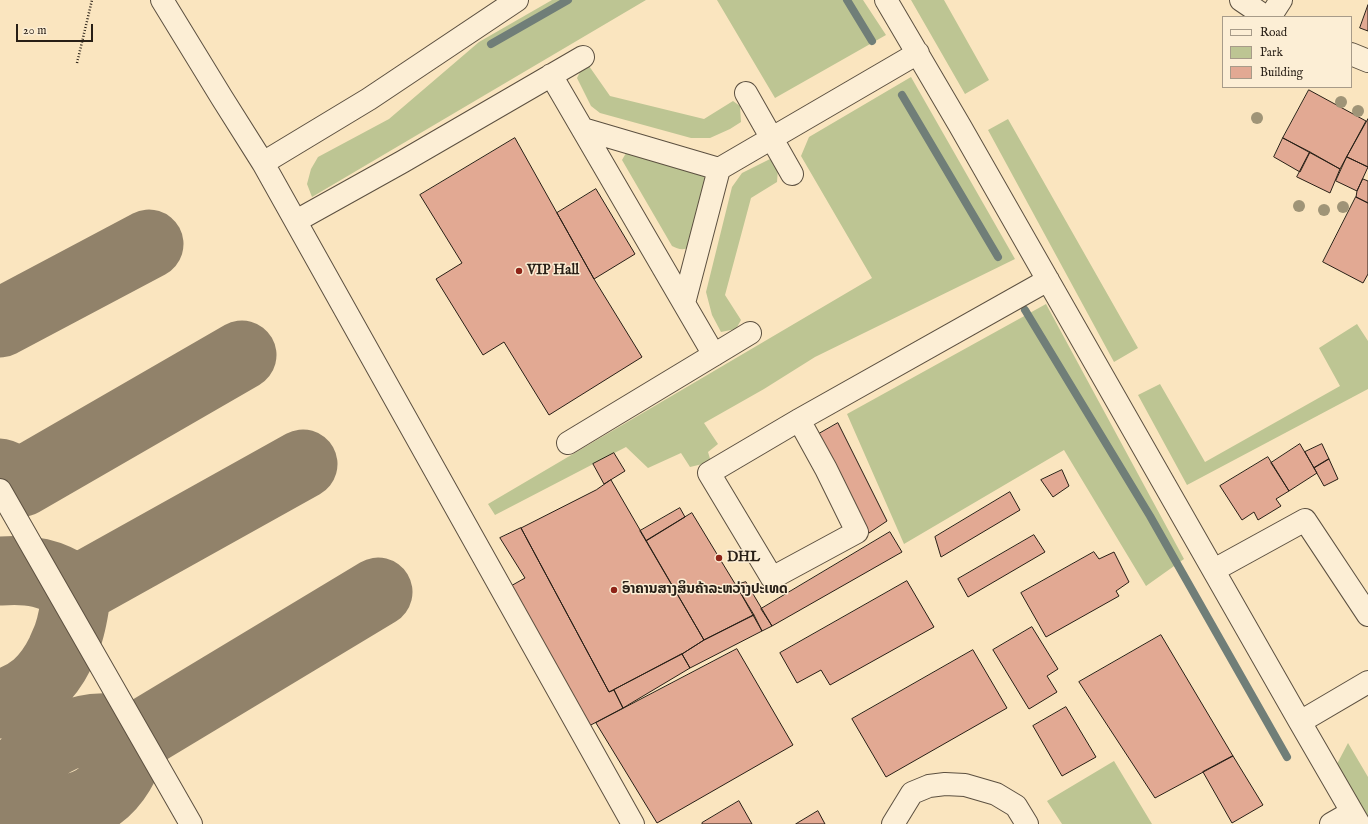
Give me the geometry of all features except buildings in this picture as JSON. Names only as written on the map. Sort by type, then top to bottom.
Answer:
[{"type":"street","points":[[162,0],[263,163],[633,824]]},
{"type":"street","points":[[263,163],[369,99],[518,0]]},
{"type":"street","points":[[886,0],[918,53],[1356,818],[1331,824]]},
{"type":"street","points":[[1241,0],[1265,16]]},
{"type":"street","points":[[1271,16],[1281,0]]},
{"type":"street","points":[[684,303],[719,169],[918,53]]},
{"type":"street","points":[[1352,54],[1368,61]]},
{"type":"street","points":[[296,221],[402,162],[583,57]]},
{"type":"street","points":[[551,75],[714,354]]},
{"type":"street","points":[[746,93],[792,174]]},
{"type":"street","points":[[583,128],[719,169]]},
{"type":"street","points":[[799,420],[826,469],[857,532],[772,578],[710,474],[799,420],[1048,280]]},
{"type":"street","points":[[568,443],[750,333]]},
{"type":"street","points":[[0,490],[191,824]]},
{"type":"street","points":[[1214,570],[1305,520],[1368,615]]},
{"type":"street","points":[[1300,722],[1368,682]]},
{"type":"street","points":[[893,824],[912,793],[929,786],[945,784],[965,785],[996,794],[1016,806],[1027,824]]},
{"type":"path","points":[[77,63],[92,0]]},
{"type":"green space","points":[[552,0],[646,0],[312,197],[307,184],[311,169],[318,157],[389,119],[479,42]]},
{"type":"green space","points":[[717,0],[863,0],[886,35],[775,98]]},
{"type":"green space","points":[[911,0],[944,0],[989,80],[965,94]]},
{"type":"green space","points":[[589,66],[610,96],[704,119],[733,101],[740,106],[741,122],[710,138],[691,138],[600,113],[591,106],[577,78],[581,70]]},
{"type":"green space","points":[[911,77],[1015,259],[815,357],[764,389],[704,423],[718,444],[708,452],[711,462],[690,467],[681,453],[648,468],[626,447],[495,515],[488,504],[872,278],[801,156],[809,137]]},
{"type":"green space","points":[[1008,119],[1138,348],[1114,362],[988,130]]},
{"type":"green space","points":[[626,153],[702,173],[707,182],[690,247],[681,249],[672,246],[622,160]]},
{"type":"green space","points":[[770,159],[778,168],[777,182],[751,198],[725,295],[741,320],[736,329],[721,332],[712,315],[706,292],[732,187],[742,173]]},
{"type":"green space","points":[[1046,304],[1184,559],[1146,586],[1064,450],[904,544],[847,414]]},
{"type":"green space","points":[[1357,324],[1368,341],[1368,389],[1187,485],[1138,395],[1160,384],[1205,462],[1340,386],[1319,348]]},
{"type":"green space","points":[[1348,743],[1368,777],[1368,824],[1339,780],[1337,764]]},
{"type":"green space","points":[[1114,761],[1152,824],[1062,824],[1047,801]]},
{"type":"waterway","points":[[491,44],[568,0]]},
{"type":"waterway","points":[[847,0],[872,41]]},
{"type":"waterway","points":[[902,95],[998,257]]},
{"type":"waterway","points":[[1025,310],[1150,516],[1287,757]]},
{"type":"taxiway","points":[[0,323],[149,244]]},
{"type":"taxiway","points":[[0,473],[22,482],[242,355]]},
{"type":"taxiway","points":[[0,571],[31,571],[40,573],[58,579],[77,590],[303,464]]},
{"type":"taxiway","points":[[0,704],[11,701],[29,691],[36,686],[50,671],[56,662],[68,635],[73,619],[77,590]]},
{"type":"taxiway","points":[[11,784],[21,768],[33,756],[53,742],[74,733],[97,728],[109,728],[116,730],[134,739],[378,592]]},
{"type":"taxiway","points":[[31,820],[86,804],[103,793],[120,773],[128,757],[134,739]]},
{"type":"place","name":"VIP Hall","points":[[519,271]]},
{"type":"place","name":"DHL","points":[[719,558]]},
{"type":"place","name":"ົອາຄານສາງສິນຄ້າລະຫວ່າງປະເທດ","points":[[614,590]]}]
